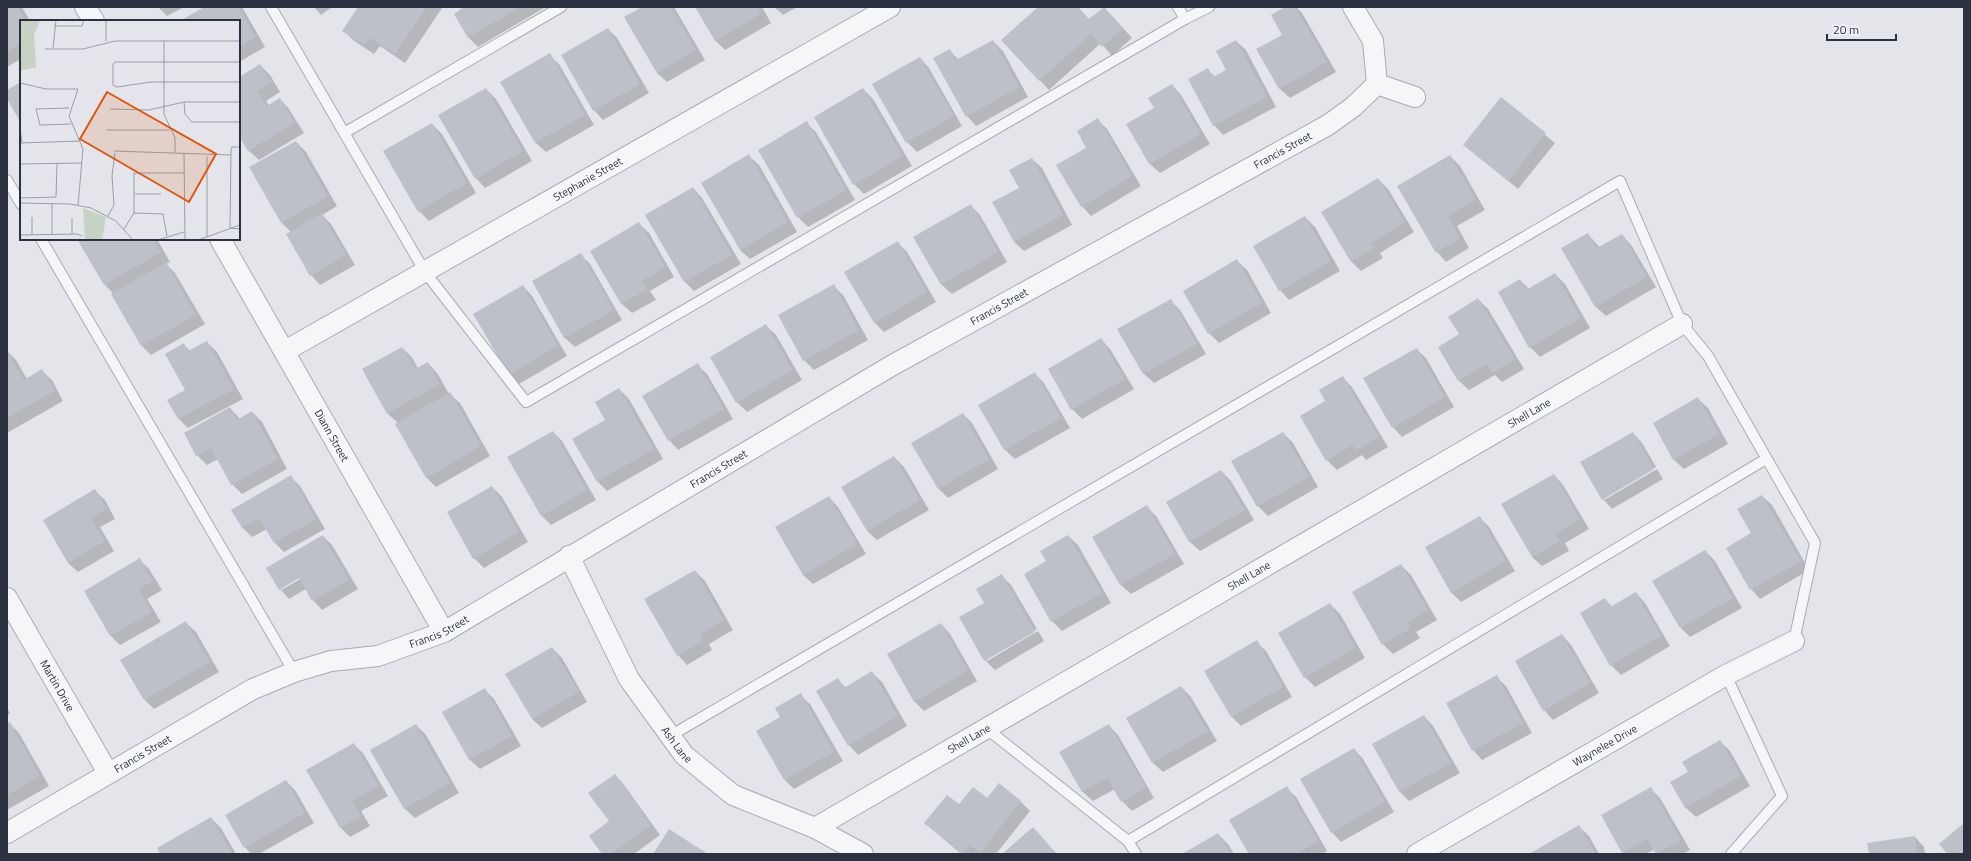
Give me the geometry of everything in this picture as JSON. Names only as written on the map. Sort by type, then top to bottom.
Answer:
[{"type":"street","points":[[86,7],[93,20]]},
{"type":"street","name":"Stephanie Street","points":[[285,351],[890,7]]},
{"type":"street","points":[[1353,7],[1373,41],[1377,84],[1415,97]]},
{"type":"street","name":"Francis Street","points":[[7,832],[253,689],[294,672],[331,661],[378,656],[444,632],[569,556],[891,366],[1328,126],[1353,107],[1377,84]]},
{"type":"street","name":"Diann Street","points":[[221,240],[444,632]]},
{"type":"street","name":"Shell Lane","points":[[815,828],[1682,324]]},
{"type":"street","name":"Ash Lane","points":[[569,556],[629,679],[684,755],[732,795],[815,828],[862,854]]},
{"type":"street","name":"Martin Drive","points":[[7,598],[108,773]]},
{"type":"street","name":"Waynelee Drive","points":[[1417,854],[1726,675],[1794,640]]},
{"type":"lane","points":[[271,7],[425,272],[526,402],[1208,7]]},
{"type":"lane","points":[[344,133],[561,7]]},
{"type":"lane","points":[[1178,7],[1185,20]]},
{"type":"lane","points":[[7,180],[20,202]]},
{"type":"lane","points":[[670,736],[1620,181],[1682,324],[1708,356],[1815,543],[1794,640]]},
{"type":"lane","points":[[42,240],[294,672]]},
{"type":"lane","points":[[1128,841],[1766,459]]},
{"type":"lane","points":[[1726,675],[1782,796],[1731,854]]},
{"type":"lane","points":[[987,729],[1128,841],[1136,854]]},
{"type":"building","points":[[7,7],[18,7],[25,20],[20,20],[20,45],[7,52]]},
{"type":"building","points":[[204,7],[239,7],[256,37],[240,46],[240,20],[182,20]]},
{"type":"building","points":[[358,7],[427,7],[395,54],[370,38],[364,45],[342,31]]},
{"type":"building","points":[[464,7],[520,7],[468,38],[454,14]]},
{"type":"building","points":[[642,7],[671,7],[696,50],[657,73],[624,17]]},
{"type":"building","points":[[695,7],[758,7],[762,13],[715,41]]},
{"type":"building","points":[[1038,7],[1078,7],[1089,19],[1104,7],[1123,28],[1102,47],[1091,34],[1039,81],[1001,40]]},
{"type":"building","points":[[1285,7],[1295,7],[1327,62],[1279,89],[1256,49],[1282,35],[1271,15]]},
{"type":"building","points":[[608,28],[640,84],[593,111],[561,55]]},
{"type":"building","points":[[993,40],[1019,87],[966,117],[933,58],[950,49],[956,60]]},
{"type":"building","points":[[1236,40],[1267,97],[1213,126],[1188,79],[1208,68],[1213,77],[1226,70],[1216,51]]},
{"type":"building","points":[[550,53],[585,115],[535,143],[500,82]]},
{"type":"building","points":[[920,57],[954,116],[906,143],[872,84]]},
{"type":"building","points":[[260,64],[271,82],[257,91],[267,106],[280,98],[295,123],[248,151],[240,138],[240,76]]},
{"type":"building","points":[[20,83],[20,121],[7,99],[7,90]]},
{"type":"building","points":[[1172,84],[1201,134],[1149,164],[1126,124],[1154,108],[1148,98]]},
{"type":"building","points":[[486,88],[523,151],[475,179],[438,115]]},
{"type":"building","points":[[863,88],[903,156],[853,185],[814,117]]},
{"type":"building","points":[[1501,97],[1546,133],[1508,181],[1463,145]]},
{"type":"building","points":[[1098,118],[1132,176],[1081,207],[1056,165],[1086,148],[1077,131]]},
{"type":"building","points":[[807,121],[846,190],[797,218],[758,150]]},
{"type":"building","points":[[432,123],[467,183],[418,212],[383,151]]},
{"type":"building","points":[[296,141],[328,196],[281,223],[249,167]]},
{"type":"building","points":[[749,154],[788,222],[740,250],[701,183]]},
{"type":"building","points":[[1450,155],[1476,200],[1448,216],[1460,238],[1436,253],[1397,186]]},
{"type":"building","points":[[1032,158],[1063,215],[1014,242],[992,202],[1019,188],[1009,170]]},
{"type":"building","points":[[1378,178],[1405,222],[1371,243],[1374,248],[1351,262],[1321,212]]},
{"type":"building","points":[[693,187],[732,255],[684,282],[645,215]]},
{"type":"building","points":[[971,204],[998,252],[941,285],[913,237]]},
{"type":"building","points":[[322,213],[346,255],[310,276],[286,234]]},
{"type":"building","points":[[1305,216],[1331,261],[1279,291],[1253,246]]},
{"type":"building","points":[[639,222],[665,267],[642,281],[647,290],[621,304],[590,251]]},
{"type":"building","points":[[1588,233],[1597,248],[1622,234],[1647,277],[1595,307],[1561,248]]},
{"type":"building","points":[[78,240],[154,240],[161,252],[104,285]]},
{"type":"building","points":[[898,241],[927,292],[874,323],[844,272]]},
{"type":"building","points":[[581,253],[614,310],[564,338],[532,281]]},
{"type":"building","points":[[1237,259],[1262,303],[1208,334],[1183,291]]},
{"type":"building","points":[[166,262],[196,315],[141,346],[111,294]]},
{"type":"building","points":[[1555,273],[1581,318],[1529,348],[1498,292],[1520,279],[1526,290]]},
{"type":"building","points":[[834,284],[859,330],[803,361],[778,315]]},
{"type":"building","points":[[523,285],[558,346],[509,375],[473,314]]},
{"type":"building","points":[[1478,298],[1515,359],[1492,373],[1487,364],[1458,381],[1438,347],[1459,334],[1448,317]]},
{"type":"building","points":[[1171,299],[1197,344],[1143,374],[1117,329]]},
{"type":"building","points":[[766,324],[793,370],[736,403],[710,357]]},
{"type":"building","points":[[1101,338],[1125,379],[1071,410],[1048,369]]},
{"type":"building","points":[[207,341],[234,389],[178,419],[167,400],[185,390],[165,354],[184,343],[188,351]]},
{"type":"building","points":[[402,347],[415,369],[428,362],[440,384],[387,414],[362,369]]},
{"type":"building","points":[[1417,348],[1445,397],[1392,428],[1363,378]]},
{"type":"building","points":[[7,351],[24,380],[42,369],[55,391],[7,418]]},
{"type":"building","points":[[698,363],[724,409],[668,441],[642,396]]},
{"type":"building","points":[[1035,372],[1061,418],[1004,450],[978,405]]},
{"type":"building","points":[[1343,376],[1379,437],[1356,451],[1353,445],[1326,461],[1300,416],[1325,401],[1319,390]]},
{"type":"building","points":[[619,388],[654,449],[597,482],[572,439],[605,420],[595,402]]},
{"type":"building","points":[[450,392],[481,446],[426,478],[395,424]]},
{"type":"building","points":[[1698,397],[1719,434],[1673,460],[1653,423]]},
{"type":"building","points":[[230,407],[237,420],[252,411],[278,459],[231,485],[211,448],[196,456],[184,433]]},
{"type":"building","points":[[963,413],[989,459],[938,489],[911,443]]},
{"type":"building","points":[[553,431],[587,490],[541,516],[507,457]]},
{"type":"building","points":[[1283,432],[1309,477],[1257,507],[1231,461]]},
{"type":"building","points":[[1633,432],[1654,469],[1602,500],[1580,462]]},
{"type":"building","points":[[894,456],[920,500],[867,531],[841,487]]},
{"type":"building","points":[[1221,470],[1245,510],[1189,542],[1166,502]]},
{"type":"building","points":[[1554,474],[1580,519],[1556,533],[1560,541],[1532,557],[1501,504]]},
{"type":"building","points":[[291,475],[316,519],[274,543],[259,518],[242,528],[231,510]]},
{"type":"building","points":[[492,486],[519,532],[473,559],[447,512]]},
{"type":"building","points":[[95,489],[107,509],[91,518],[105,541],[68,563],[43,520]]},
{"type":"building","points":[[1762,495],[1801,561],[1750,590],[1726,548],[1751,533],[1737,509]]},
{"type":"building","points":[[829,496],[857,544],[803,575],[775,527]]},
{"type":"building","points":[[1147,505],[1175,554],[1120,585],[1092,537]]},
{"type":"building","points":[[1480,516],[1506,561],[1451,593],[1425,547]]},
{"type":"building","points":[[323,535],[349,580],[312,601],[299,578],[279,590],[266,568]]},
{"type":"building","points":[[1068,535],[1102,593],[1051,622],[1024,574],[1046,561],[1040,551]]},
{"type":"building","points":[[1705,550],[1733,598],[1680,628],[1652,581]]},
{"type":"building","points":[[140,558],[153,581],[139,589],[152,612],[110,636],[84,591]]},
{"type":"building","points":[[1401,564],[1428,610],[1408,622],[1411,628],[1382,645],[1352,592]]},
{"type":"building","points":[[695,570],[724,620],[700,635],[703,641],[677,656],[644,599]]},
{"type":"building","points":[[1002,574],[1035,632],[984,661],[959,617],[984,603],[976,589]]},
{"type":"building","points":[[1636,592],[1661,636],[1610,666],[1580,613],[1605,598],[1610,607]]},
{"type":"building","points":[[1330,603],[1356,648],[1304,678],[1278,633]]},
{"type":"building","points":[[186,621],[210,662],[144,700],[120,660]]},
{"type":"building","points":[[941,623],[968,671],[914,702],[887,654]]},
{"type":"building","points":[[1562,634],[1590,683],[1543,711],[1515,661]]},
{"type":"building","points":[[1257,640],[1283,687],[1231,717],[1204,671]]},
{"type":"building","points":[[552,647],[579,692],[532,719],[505,674]]},
{"type":"building","points":[[872,671],[898,716],[848,746],[816,691],[838,678],[844,688]]},
{"type":"building","points":[[1497,675],[1523,723],[1472,751],[1446,703]]},
{"type":"building","points":[[1181,686],[1208,731],[1152,763],[1126,718]]},
{"type":"building","points":[[485,688],[512,736],[469,760],[442,712]]},
{"type":"building","points":[[801,693],[834,752],[784,780],[756,731],[780,717],[775,708]]},
{"type":"building","points":[[1424,715],[1451,763],[1399,792],[1372,744]]},
{"type":"building","points":[[10,722],[40,776],[7,795],[7,724]]},
{"type":"building","points":[[416,724],[450,783],[404,809],[370,750]]},
{"type":"building","points":[[1109,724],[1146,788],[1121,802],[1107,778],[1082,792],[1059,752]]},
{"type":"building","points":[[1720,740],[1741,776],[1685,808],[1670,782],[1688,772],[1682,762]]},
{"type":"building","points":[[354,743],[379,786],[352,801],[361,816],[340,828],[306,770]]},
{"type":"building","points":[[1354,748],[1385,802],[1331,833],[1300,779]]},
{"type":"building","points":[[615,774],[651,825],[611,854],[602,854],[589,836],[609,821],[588,793]]},
{"type":"building","points":[[286,780],[305,813],[244,848],[225,815]]},
{"type":"building","points":[[999,783],[1021,801],[980,853],[970,845],[962,854],[924,823],[947,795],[959,804],[973,787],[987,798]]},
{"type":"building","points":[[1287,786],[1319,841],[1296,854],[1249,854],[1229,820]]},
{"type":"building","points":[[1651,787],[1681,840],[1656,854],[1647,839],[1622,853],[1601,815]]},
{"type":"building","points":[[211,817],[233,854],[160,854],[157,848]]},
{"type":"building","points":[[1964,823],[1964,854],[1947,854],[1939,844]]},
{"type":"building","points":[[1579,825],[1596,854],[1529,854]]},
{"type":"building","points":[[1033,827],[1057,854],[1002,854]]},
{"type":"building","points":[[669,829],[708,854],[653,854]]},
{"type":"building","points":[[1218,833],[1231,854],[1182,854]]},
{"type":"building","points":[[1915,836],[1917,854],[1869,854],[1867,843]]}]
